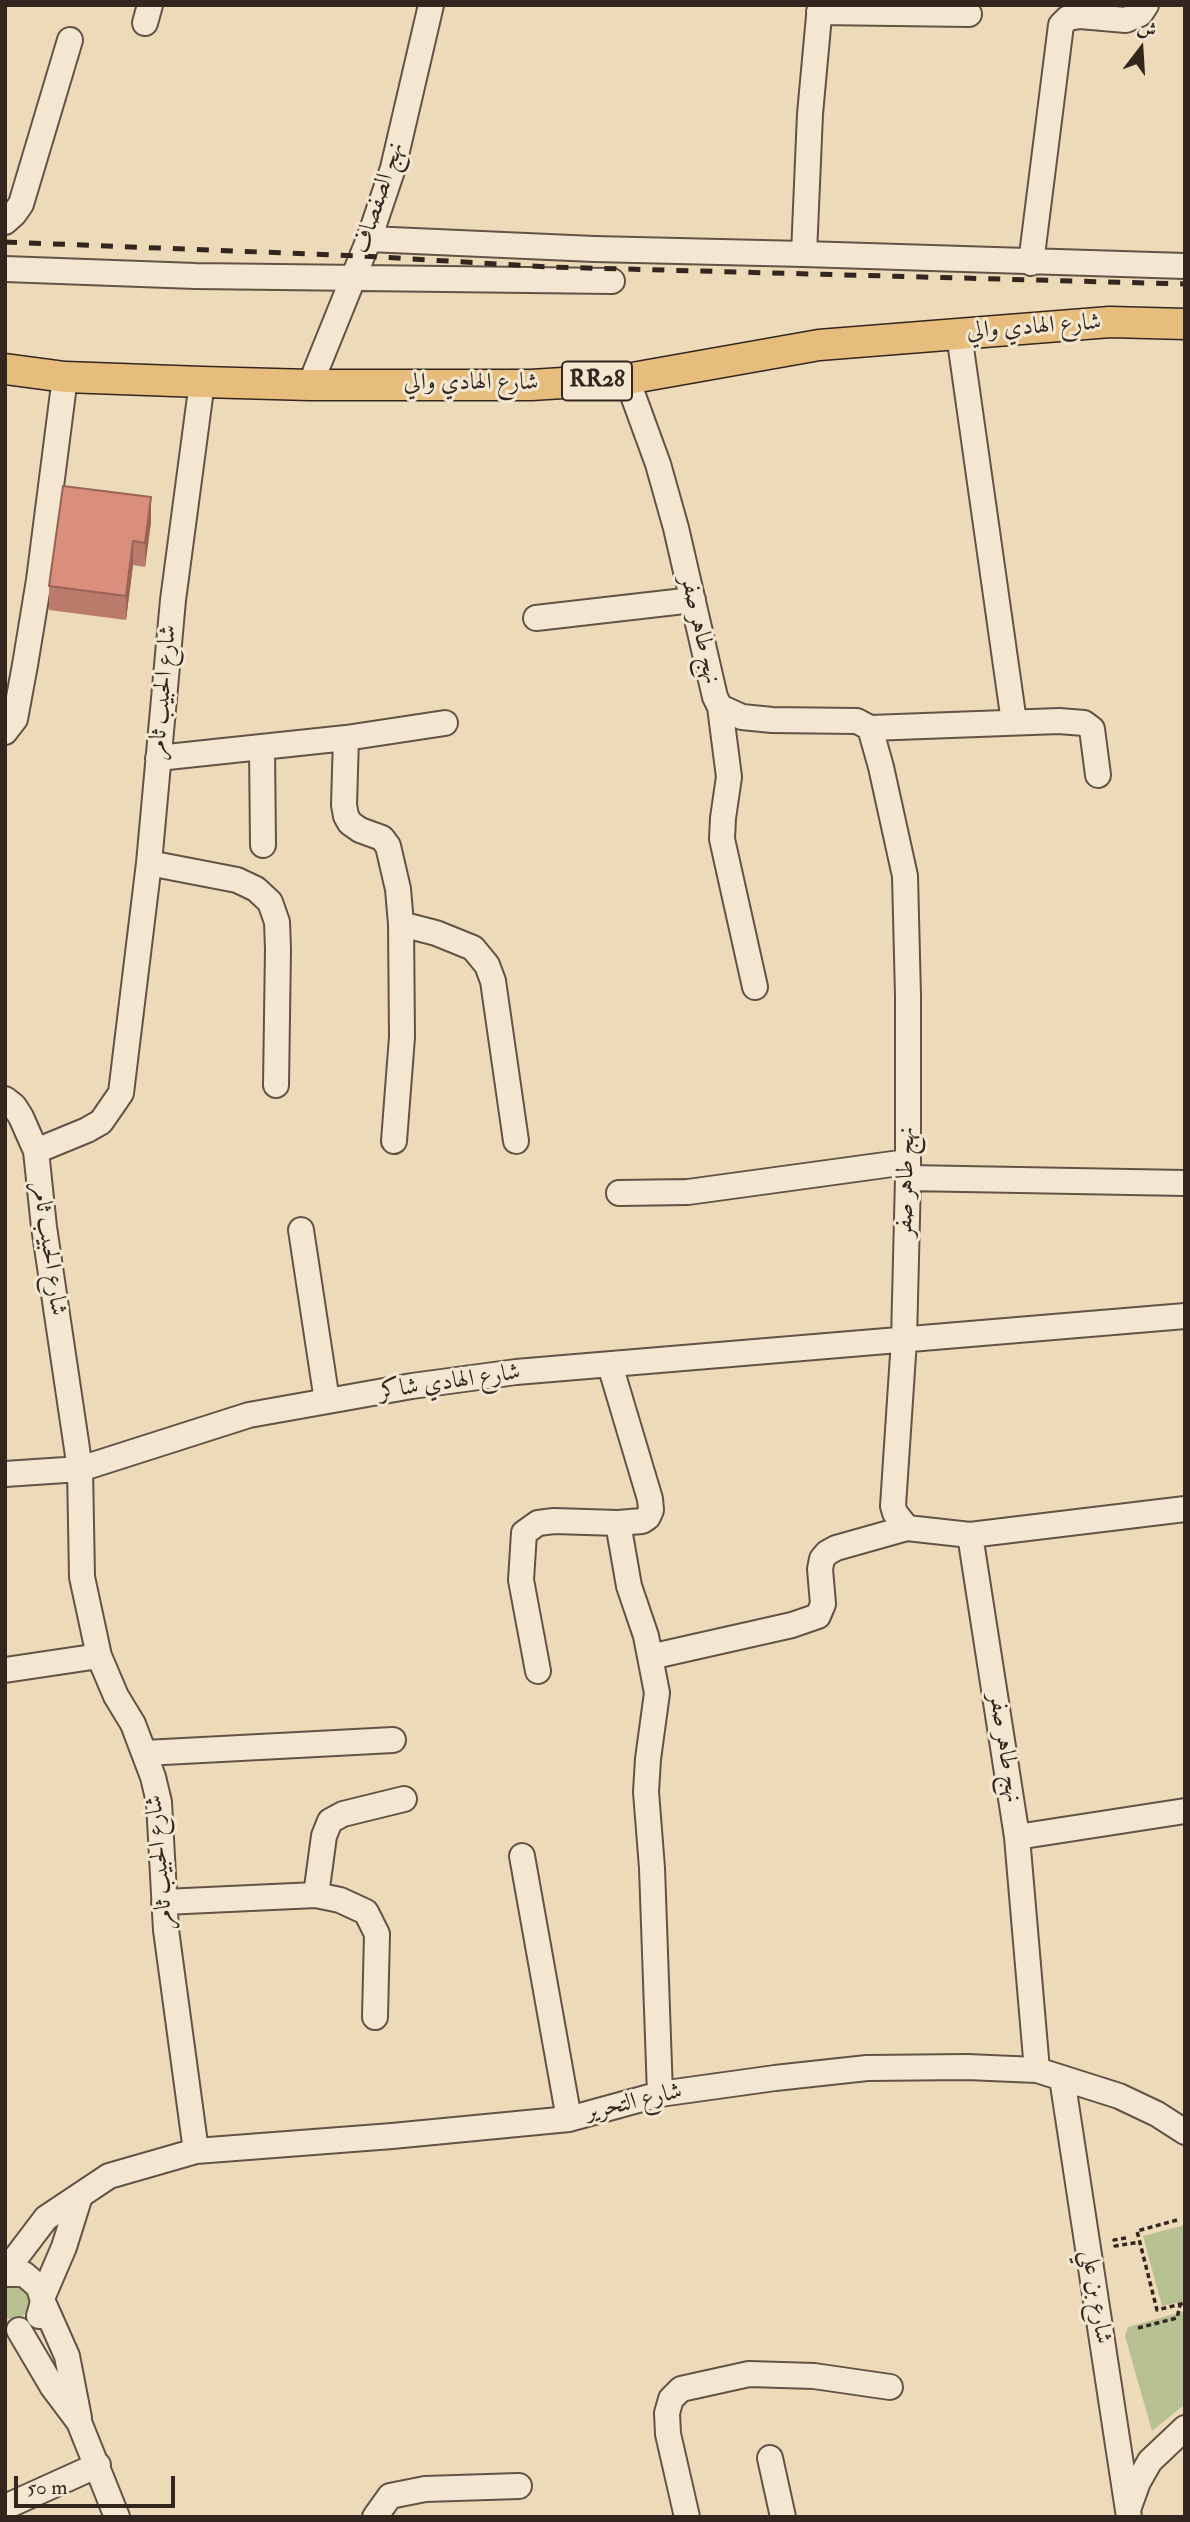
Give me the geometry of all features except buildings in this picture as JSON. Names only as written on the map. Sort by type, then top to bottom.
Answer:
[{"type":"main road","name":"شارع الهادي والي","points":[[5,369],[65,377],[202,382],[531,385],[627,379],[819,345],[1110,322],[1185,324]]},
{"type":"street","name":"نهج الصفصاف","points":[[310,385],[369,239],[393,168],[431,5]]},
{"type":"street","points":[[1031,263],[1061,25],[1068,18],[1080,16],[1126,20],[1140,14],[1146,5]]},
{"type":"street","points":[[804,254],[810,114],[820,8],[969,14]]},
{"type":"street","points":[[5,222],[21,204],[71,40]]},
{"type":"street","points":[[369,239],[594,249],[1185,266]]},
{"type":"street","points":[[5,269],[195,276],[612,281]]},
{"type":"street","points":[[959,334],[1014,722]]},
{"type":"street","points":[[5,732],[15,719],[25,665],[39,580],[65,377]]},
{"type":"street","name":"نهج طاهر صفر","points":[[627,379],[658,464],[715,697],[720,706],[743,717],[858,721],[870,728],[881,767],[905,876],[908,996],[904,1340],[893,1506],[907,1528]]},
{"type":"street","name":"شارع الحبيب ثامر","points":[[196,2151],[164,1902],[159,1801],[133,1724],[116,1696],[99,1656],[82,1577],[80,1469],[44,1227],[36,1151],[101,1122],[121,1093],[149,863],[176,573],[202,382]]},
{"type":"street","points":[[536,618],[693,600]]},
{"type":"street","points":[[720,706],[729,777],[722,839],[755,987]]},
{"type":"street","points":[[870,728],[1067,721],[1089,725],[1092,729],[1098,775]]},
{"type":"street","points":[[158,758],[346,738],[444,723]]},
{"type":"street","points":[[346,738],[346,816],[350,823],[360,830],[382,838],[387,846],[398,889],[402,1037],[394,1141]]},
{"type":"street","points":[[262,747],[263,845]]},
{"type":"street","points":[[149,863],[237,880],[256,889],[270,902],[278,935],[276,1084]]},
{"type":"street","points":[[401,924],[436,933],[473,948],[486,965],[494,981],[516,1141]]},
{"type":"street","points":[[5,1098],[21,1116],[36,1151]]},
{"type":"street","points":[[620,1193],[688,1192],[907,1170],[1185,1183]]},
{"type":"street","points":[[300,1230],[327,1401]]},
{"type":"street","name":"شارع الهادي شاكر","points":[[5,1474],[80,1469],[249,1415],[516,1372],[1185,1316]]},
{"type":"street","points":[[538,1671],[521,1580],[524,1533],[538,1523],[554,1521],[642,1521],[648,1517],[651,1510],[610,1365]]},
{"type":"street","points":[[650,1657],[792,1625],[817,1616],[823,1604],[820,1569],[822,1559],[827,1553],[907,1528],[970,1535],[1185,1509]]},
{"type":"street","points":[[618,1523],[629,1586],[646,1636],[658,1699],[651,1732],[646,1792],[652,1868],[660,2094]]},
{"type":"street","name":"نهج طاهر صفر","points":[[970,1535],[1017,1837],[1037,2070]]},
{"type":"street","points":[[5,1670],[99,1656]]},
{"type":"street","points":[[145,1753],[393,1740]]},
{"type":"street","points":[[316,1895],[324,1836],[330,1821],[342,1814],[404,1799]]},
{"type":"street","points":[[1017,1837],[1185,1811]]},
{"type":"street","points":[[522,1856],[569,2119]]},
{"type":"street","points":[[164,1902],[316,1895],[340,1900],[366,1912],[377,1934],[375,2017]]},
{"type":"street","name":"شارع التحرير","points":[[5,2273],[46,2218],[109,2176],[196,2151],[569,2119],[660,2094],[867,2068],[967,2067],[1037,2070],[1119,2096],[1157,2114],[1185,2132]]},
{"type":"street","name":"شارع بن علي","points":[[1062,2078],[1123,2515]]},
{"type":"street","points":[[80,2196],[64,2247],[43,2299],[41,2312],[28,2327],[10,2331],[79,2422],[117,2517]]},
{"type":"street","points":[[5,2273],[24,2274],[33,2279],[43,2299],[67,2356],[79,2422]]},
{"type":"street","points":[[687,2517],[668,2434],[667,2413],[671,2399],[681,2389],[749,2374],[814,2376],[890,2387]]},
{"type":"street","points":[[1123,2515],[1150,2461],[1185,2428]]},
{"type":"street","points":[[770,2458],[783,2517]]},
{"type":"street","points":[[5,2507],[98,2465]]},
{"type":"street","points":[[375,2517],[390,2496],[425,2489],[519,2486]]},
{"type":"path","points":[[1177,2220],[1137,2231],[1157,2310],[1182,2304]]},
{"type":"path","points":[[1126,2238],[1114,2240],[1115,2246],[1140,2242]]},
{"type":"path","points":[[1138,2328],[1177,2318],[1182,2304]]},
{"type":"green space","points":[[1185,2225],[1185,2301],[1162,2306],[1143,2236]]},
{"type":"green space","points":[[5,2286],[21,2286],[27,2290],[31,2302],[28,2312],[16,2320],[5,2318]]},
{"type":"green space","points":[[1185,2311],[1185,2404],[1152,2431],[1125,2336],[1128,2327]]},
{"type":"railway","points":[[5,242],[362,256],[549,267],[1185,284]]}]
